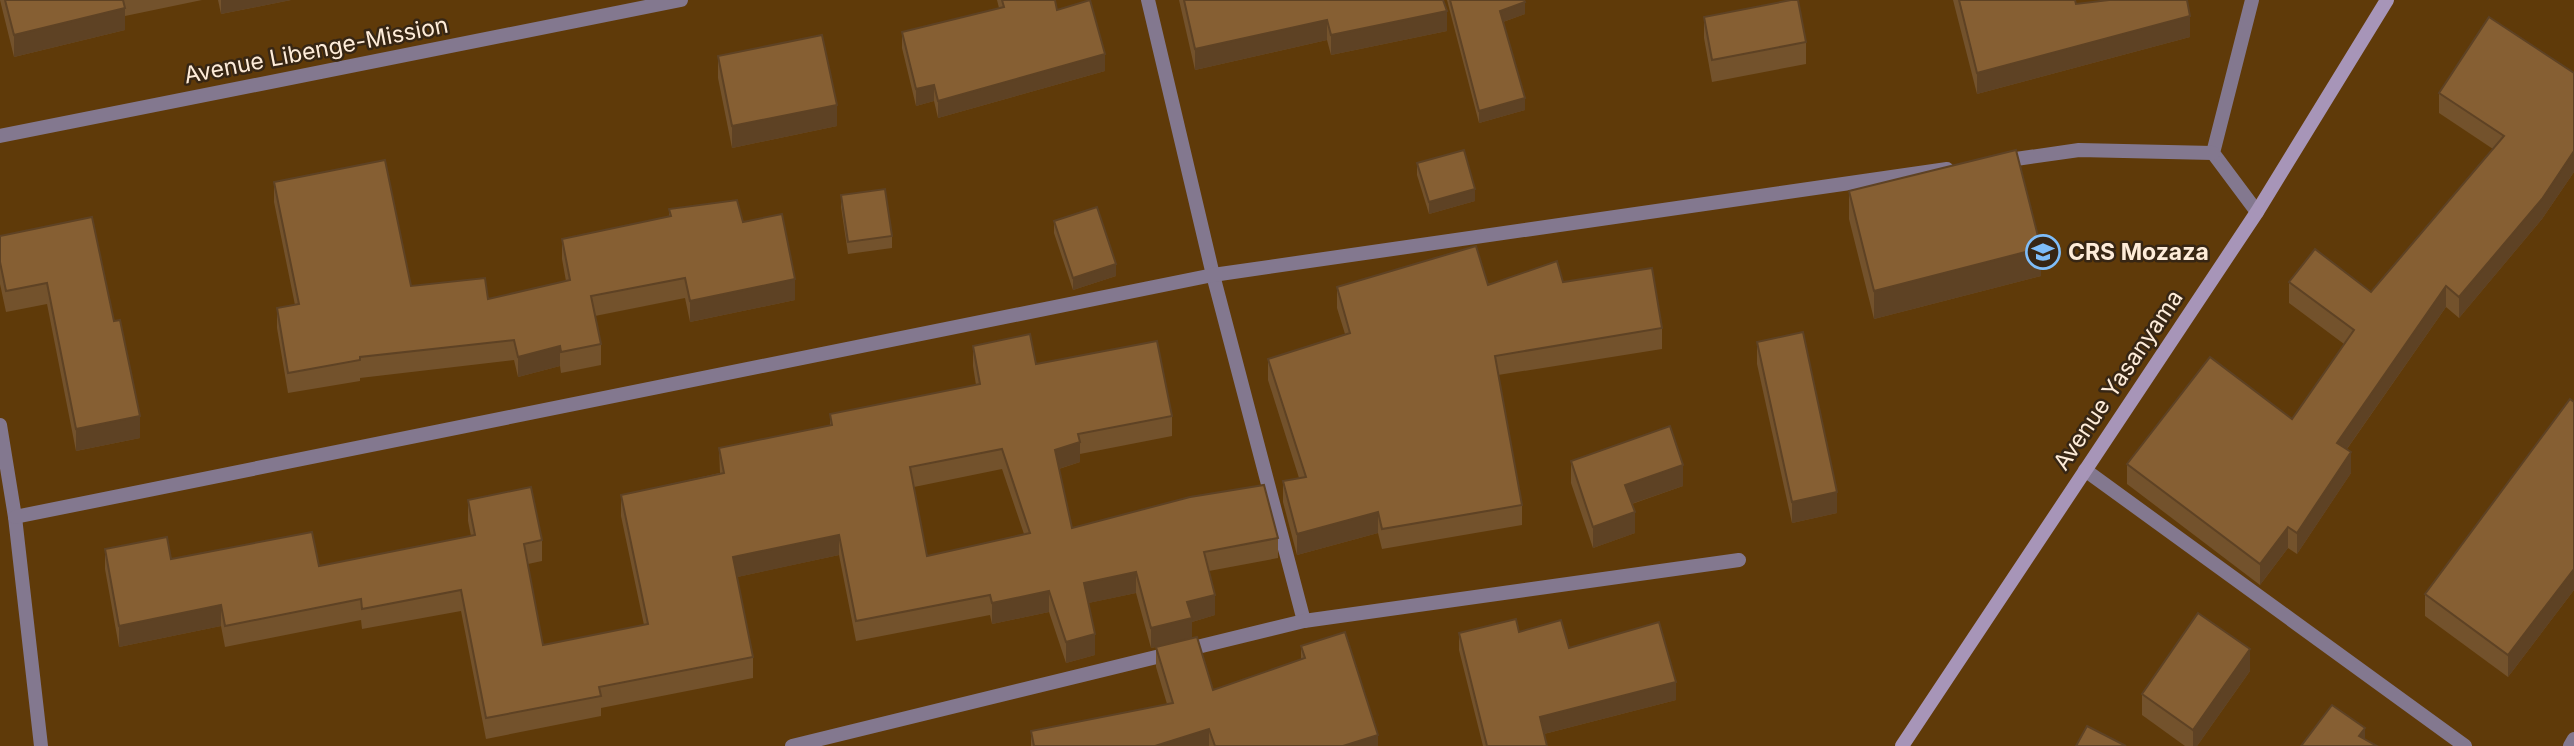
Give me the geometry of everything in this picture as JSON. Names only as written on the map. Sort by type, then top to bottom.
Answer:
[{"type":"street","name":"Avenue Libenge-Mission","points":[[0,136],[681,0]]},
{"type":"street","points":[[1148,0],[1213,275],[1304,621]]},
{"type":"street","points":[[2213,153],[2252,0]]},
{"type":"street","name":"Avenue Yasanyama","points":[[1902,746],[2257,212],[2387,0]]},
{"type":"street","points":[[1983,163],[2079,150],[2213,153]]},
{"type":"street","points":[[2213,153],[2257,212]]},
{"type":"street","points":[[15,517],[1213,275],[1955,167]]},
{"type":"street","points":[[0,425],[15,517],[41,746]]},
{"type":"street","points":[[2085,470],[2465,746]]},
{"type":"street","points":[[792,746],[1304,621],[1739,560]]},
{"type":"street","points":[[2570,746],[2574,739]]},
{"type":"building","points":[[5,0],[123,0],[125,8],[14,35]]},
{"type":"building","points":[[1002,0],[1055,0],[1057,10],[1090,0],[1105,54],[938,101],[934,85],[916,89],[902,32],[1004,7]]},
{"type":"building","points":[[1184,0],[1443,0],[1447,11],[1331,35],[1327,20],[1195,49]]},
{"type":"building","points":[[1450,0],[1524,0],[1525,2],[1500,11],[1525,98],[1479,111]]},
{"type":"building","points":[[1798,0],[1806,42],[1712,60],[1704,17]]},
{"type":"building","points":[[1959,0],[2075,0],[2076,4],[2109,0],[2187,0],[2190,16],[1977,73]]},
{"type":"building","points":[[2489,17],[2574,73],[2574,151],[2542,199],[2459,297],[2446,286],[2337,443],[2351,452],[2297,533],[2288,527],[2260,564],[2127,464],[2210,357],[2292,419],[2354,330],[2289,282],[2315,249],[2371,292],[2504,136],[2439,93]]},
{"type":"building","points":[[822,35],[837,105],[732,126],[718,56]]},
{"type":"building","points":[[1464,150],[1475,189],[1429,202],[1417,163]]},
{"type":"building","points":[[2016,150],[2041,248],[1874,291],[1849,191]]},
{"type":"building","points":[[385,160],[411,286],[485,278],[488,299],[570,280],[562,239],[671,216],[669,209],[737,200],[743,222],[782,214],[795,279],[690,301],[685,278],[591,296],[601,344],[561,352],[560,346],[518,357],[514,340],[360,357],[360,360],[288,373],[277,308],[299,304],[274,182]]},
{"type":"building","points":[[885,189],[892,236],[848,242],[841,195]]},
{"type":"building","points":[[1097,207],[1116,264],[1073,278],[1054,221]]},
{"type":"building","points":[[92,217],[114,321],[120,320],[140,416],[76,429],[47,283],[6,291],[0,262],[0,236]]},
{"type":"building","points":[[1476,246],[1488,285],[1557,261],[1563,282],[1652,268],[1662,328],[1495,356],[1522,505],[1382,529],[1378,512],[1297,534],[1283,481],[1306,477],[1268,359],[1350,333],[1337,287]]},
{"type":"building","points":[[1803,332],[1837,492],[1792,502],[1757,342]]},
{"type":"building","points":[[1030,334],[1036,364],[1157,341],[1172,416],[1078,434],[1080,442],[1055,450],[1072,528],[1190,497],[1264,485],[1278,538],[1204,552],[1215,595],[1187,602],[1192,618],[1151,628],[1136,572],[1084,583],[1095,634],[1066,642],[1049,591],[992,603],[990,595],[856,621],[839,535],[733,557],[753,657],[599,687],[601,696],[486,718],[461,590],[362,609],[361,599],[225,626],[221,605],[119,626],[105,549],[167,537],[171,559],[312,532],[319,566],[475,535],[468,500],[531,487],[542,540],[524,544],[543,645],[648,624],[621,495],[724,473],[719,448],[832,425],[830,414],[980,384],[973,346]],"holes":[[[1002,449],[1030,533],[927,556],[910,467]]]},
{"type":"building","points":[[2570,399],[2574,402],[2574,569],[2508,655],[2425,594]]},
{"type":"building","points":[[1670,426],[1683,465],[1625,485],[1635,512],[1593,527],[1571,461]]},
{"type":"building","points":[[2198,613],[2250,649],[2193,730],[2142,694]]},
{"type":"building","points":[[1516,619],[1519,632],[1561,620],[1569,648],[1659,622],[1676,682],[1540,717],[1547,746],[1487,746],[1459,633]]},
{"type":"building","points":[[1345,632],[1378,735],[1343,746],[1215,746],[1209,729],[1155,746],[1034,746],[1031,731],[1173,703],[1156,647],[1197,637],[1213,690],[1305,658],[1301,646]]},
{"type":"building","points":[[2332,705],[2365,728],[2359,736],[2377,746],[2301,746]]},
{"type":"building","points":[[2087,726],[2126,746],[2076,746]]},
{"type":"place","name":"CRS Mozaza","points":[[2043,252]]}]
